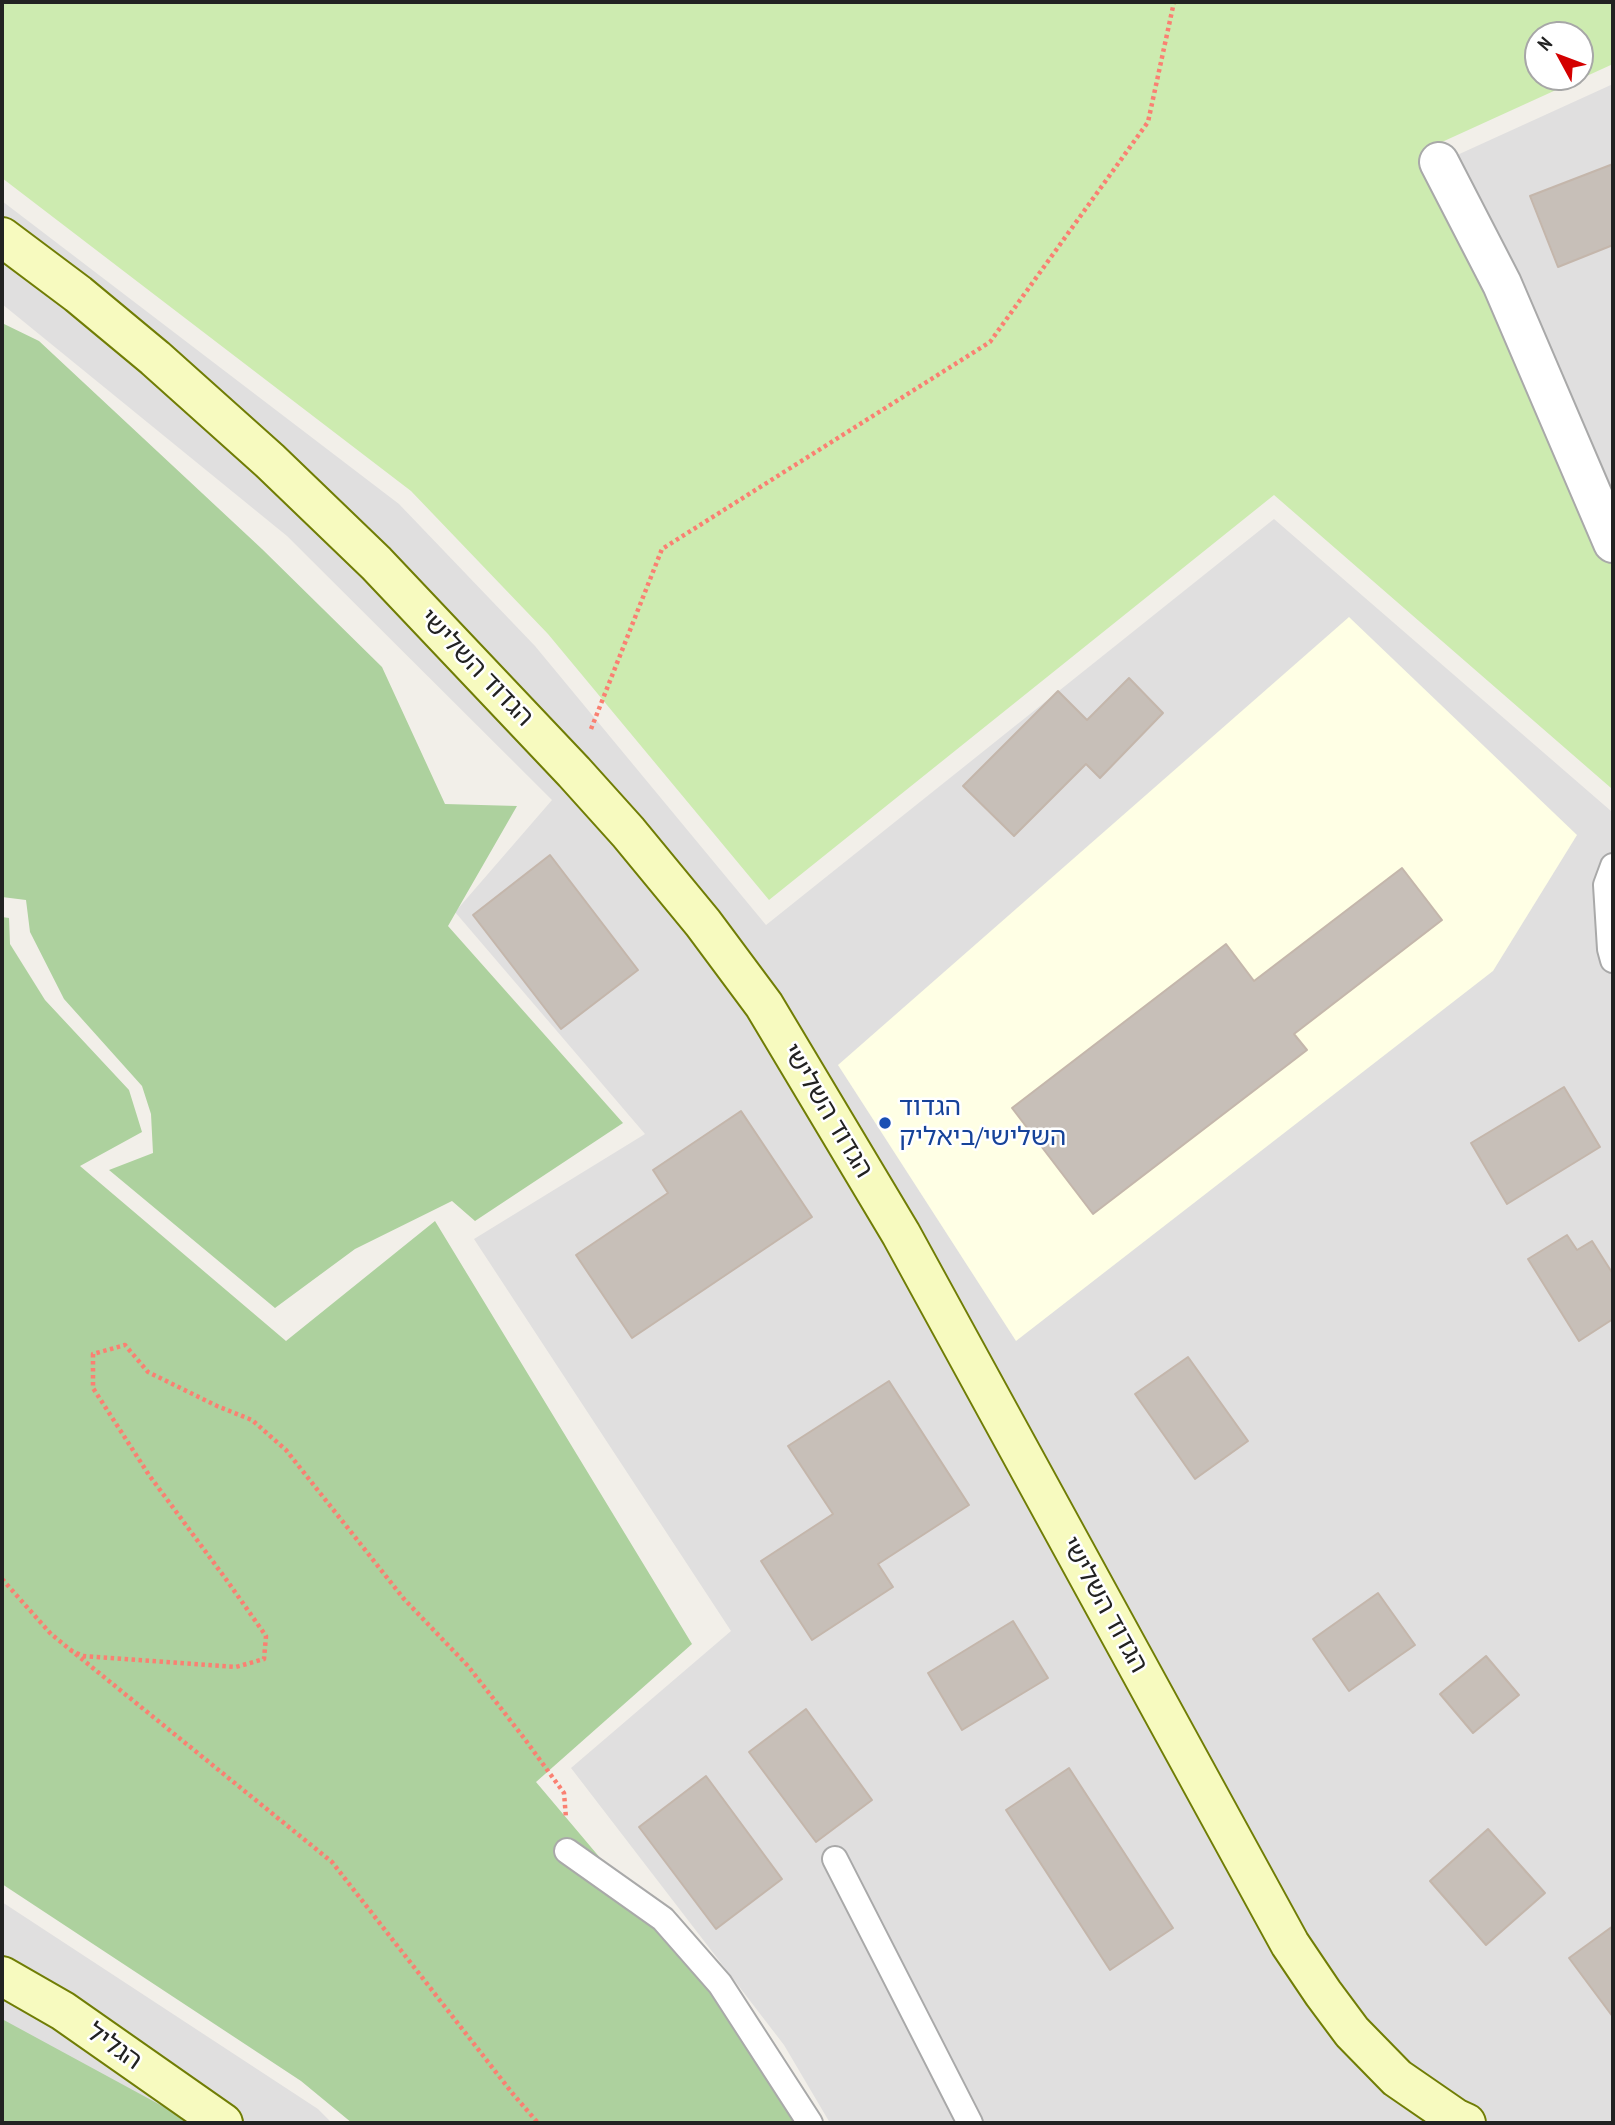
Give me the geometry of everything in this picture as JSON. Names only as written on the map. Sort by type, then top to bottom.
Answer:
[{"type":"street","points":[[1439,162],[1502,284],[1613,543]]},
{"type":"street","name":"הגדוד השלישי","points":[[2,237],[78,294],[155,358],[270,461],[376,563],[574,772],[704,923],[764,1005],[901,1234],[1290,1944],[1361,2042],[1397,2078],[1466,2123]]},
{"type":"street","name":"הגליל","points":[[2,1976],[62,2011],[223,2123]]},
{"type":"lane","points":[[1613,866],[1606,885],[1613,960]]},
{"type":"lane","points":[[567,1851],[663,1919],[720,1984],[810,2123]]},
{"type":"lane","points":[[835,1859],[970,2123]]},
{"type":"path","points":[[574,772],[662,549],[990,342],[1148,122],[1174,2]]},
{"type":"path","points":[[70,1650],[83,1656],[236,1667],[264,1659],[265,1636],[228,1581],[149,1475],[93,1388],[93,1354],[125,1345],[148,1372],[252,1420],[286,1450],[404,1599],[468,1666],[564,1793],[567,1851]]},
{"type":"path","points":[[2,1579],[51,1634],[332,1862],[538,2123]]},
{"type":"shaded area","points":[[1613,84],[1613,502],[1455,156]]},
{"type":"shaded area","points":[[2,201],[399,504],[535,646],[766,925],[1274,519],[1613,810],[1613,2123],[830,2123],[784,2045],[571,1768],[731,1631],[474,1239],[645,1134],[455,912],[552,800],[287,536],[2,304]]},
{"type":"shaded area","points":[[1349,617],[1577,835],[1493,971],[1016,1341],[838,1065]]},
{"type":"shaded area","points":[[2,1902],[318,2109],[332,2123],[2,2123]]},
{"type":"green space","points":[[2,2],[1613,2],[1613,64],[1594,73],[1594,21],[1524,21],[1524,91],[1554,91],[1431,147],[1613,546],[1611,788],[1274,495],[769,900],[548,634],[411,491],[2,178]]},
{"type":"green space","points":[[2,323],[39,341],[262,549],[382,667],[445,804],[517,806],[448,926],[623,1123],[475,1221],[452,1201],[355,1249],[275,1308],[109,1170],[153,1153],[151,1114],[142,1086],[64,999],[30,932],[26,900],[2,897]]},
{"type":"green space","points":[[2,917],[9,918],[10,944],[45,1000],[129,1090],[142,1132],[80,1166],[286,1341],[435,1221],[692,1644],[536,1782],[748,2033],[803,2123],[352,2123],[301,2081],[2,1884]]},
{"type":"green space","points":[[2,2019],[177,2114],[188,2123],[2,2123]]},
{"type":"building","points":[[1613,164],[1613,245],[1558,267],[1530,196]]},
{"type":"building","points":[[1129,678],[1163,713],[1100,778],[1086,764],[1014,836],[963,786],[1058,691],[1087,720]]},
{"type":"building","points":[[550,855],[638,970],[561,1029],[473,915]]},
{"type":"building","points":[[1402,868],[1442,920],[1294,1034],[1307,1050],[1093,1214],[1012,1108],[1226,944],[1254,981]]},
{"type":"building","points":[[1564,1087],[1600,1147],[1507,1204],[1471,1143]]},
{"type":"building","points":[[741,1111],[812,1217],[632,1338],[576,1255],[668,1193],[653,1170]]},
{"type":"building","points":[[1567,1235],[1577,1250],[1592,1241],[1613,1274],[1613,1319],[1579,1341],[1528,1259]]},
{"type":"building","points":[[1188,1357],[1248,1441],[1195,1479],[1135,1394]]},
{"type":"building","points":[[889,1381],[969,1505],[878,1564],[893,1587],[812,1640],[761,1561],[833,1514],[788,1446]]},
{"type":"building","points":[[1378,1593],[1415,1645],[1349,1691],[1313,1639]]},
{"type":"building","points":[[1013,1621],[1048,1678],[962,1730],[928,1673]]},
{"type":"building","points":[[1486,1656],[1519,1695],[1473,1733],[1440,1694]]},
{"type":"building","points":[[806,1709],[872,1800],[816,1842],[749,1752]]},
{"type":"building","points":[[1069,1768],[1173,1928],[1110,1970],[1006,1810]]},
{"type":"building","points":[[706,1776],[782,1879],[716,1929],[639,1827]]},
{"type":"building","points":[[1488,1829],[1545,1893],[1486,1945],[1430,1881]]},
{"type":"building","points":[[1613,1926],[1613,2017],[1569,1958]]},
{"type":"place","name":"הגדוד השלישי/ביאליק","points":[[885,1123]]}]
